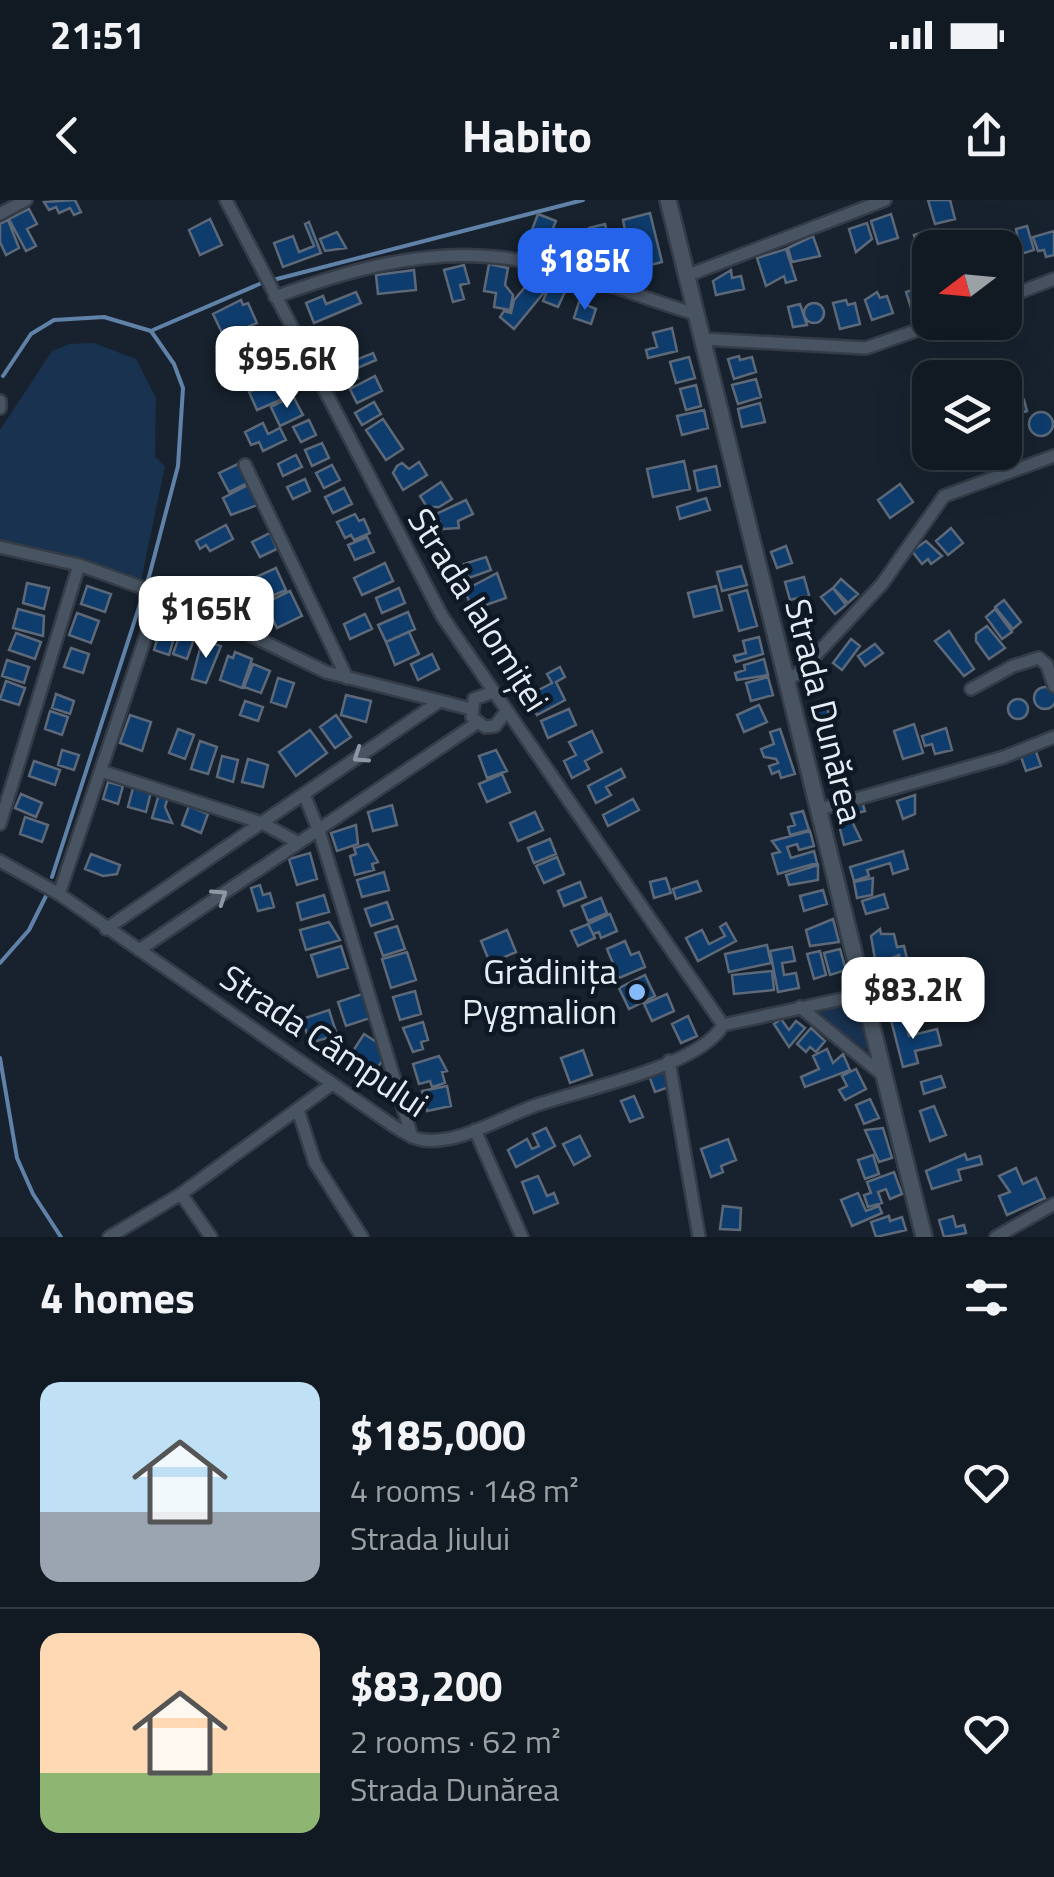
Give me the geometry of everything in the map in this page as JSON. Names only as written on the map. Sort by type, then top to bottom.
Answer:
[{"type":"street","points":[[0,214],[26,200]]},
{"type":"street","name":"Strada Ialomiței","points":[[226,200],[422,582],[506,712],[723,1025]]},
{"type":"street","name":"Strada Dunărea","points":[[668,200],[924,1237]]},
{"type":"street","points":[[686,276],[885,200]]},
{"type":"street","points":[[270,287],[371,267],[480,256],[530,264],[696,314]]},
{"type":"street","points":[[1022,291],[1054,279]]},
{"type":"street","points":[[702,339],[866,348],[912,332]]},
{"type":"street","points":[[786,682],[801,671],[882,584],[944,496],[1054,456]]},
{"type":"street","points":[[245,465],[348,678]]},
{"type":"street","points":[[0,547],[79,566],[157,592],[296,660],[348,678],[471,709]]},
{"type":"street","points":[[0,824],[79,566]]},
{"type":"street","points":[[59,894],[157,592]]},
{"type":"street","points":[[972,689],[1013,666],[1039,658],[1047,664],[1054,686]]},
{"type":"street","points":[[471,709],[482,693],[493,692]]},
{"type":"street","points":[[106,929],[440,701]]},
{"type":"street","points":[[471,709],[477,723]]},
{"type":"street","points":[[139,950],[477,723],[495,726],[506,712]]},
{"type":"street","points":[[817,810],[1004,758],[1054,738]]},
{"type":"street","points":[[100,771],[262,823],[299,843]]},
{"type":"street","points":[[304,794],[412,1136]]},
{"type":"street","name":"Strada Câmpului","points":[[0,861],[59,894],[332,1084],[424,1140],[474,1130],[549,1101],[618,1082],[712,1039],[723,1025],[865,994]]},
{"type":"street","points":[[800,1007],[884,1076]]},
{"type":"street","points":[[669,1060],[699,1237]]},
{"type":"street","points":[[109,1237],[181,1194],[332,1084]]},
{"type":"street","points":[[298,1110],[315,1163],[362,1237]]},
{"type":"street","points":[[474,1130],[522,1237]]},
{"type":"street","points":[[181,1194],[211,1237]]},
{"type":"street","points":[[996,1237],[1054,1204]]},
{"type":"shaded area","points":[[94,343],[136,359],[156,398],[155,457],[165,466],[141,581],[0,542],[0,430],[52,351],[69,344]]},
{"type":"shaded area","points":[[846,1001],[861,1010],[870,1043],[866,1050],[819,1016],[820,1010]]},
{"type":"building","points":[[75,200],[81,212],[74,215],[70,208],[59,213],[56,207],[49,210],[44,202]]},
{"type":"building","points":[[928,200],[950,200],[955,219],[935,224]]},
{"type":"building","points":[[29,209],[37,224],[27,229],[36,246],[26,251],[9,219]]},
{"type":"building","points":[[650,213],[662,262],[635,269],[633,260],[619,264],[614,243],[627,240],[623,220]]},
{"type":"building","points":[[538,214],[556,221],[545,247],[528,240]]},
{"type":"building","points":[[891,214],[898,238],[878,244],[871,221]]},
{"type":"building","points":[[210,219],[222,245],[200,255],[189,230]]},
{"type":"building","points":[[8,220],[19,248],[6,255],[0,242],[0,224]]},
{"type":"building","points":[[309,222],[321,253],[283,267],[274,243],[293,236],[299,252],[314,246],[305,224]]},
{"type":"building","points":[[867,223],[872,239],[856,252],[849,229]]},
{"type":"building","points":[[605,224],[611,248],[595,252],[589,228]]},
{"type":"building","points":[[1027,226],[1034,250],[1022,254],[1022,230],[1016,229]]},
{"type":"building","points":[[1054,231],[1054,255],[1046,257],[1044,250],[1038,251],[1033,237]]},
{"type":"building","points":[[337,232],[346,248],[325,251],[320,239]]},
{"type":"building","points":[[813,236],[820,256],[792,262],[788,248]]},
{"type":"building","points":[[786,249],[796,280],[786,283],[784,276],[766,286],[757,258]]},
{"type":"building","points":[[489,264],[508,268],[505,285],[513,295],[510,310],[494,307],[496,293],[484,291]]},
{"type":"building","points":[[464,265],[469,283],[460,285],[464,299],[453,302],[444,270]]},
{"type":"building","points":[[414,270],[416,290],[378,294],[376,275]]},
{"type":"building","points":[[731,270],[732,278],[741,276],[744,289],[716,295],[713,281]]},
{"type":"building","points":[[532,279],[546,290],[514,329],[500,317],[504,311],[511,313],[514,300]]},
{"type":"building","points":[[552,279],[568,285],[558,307],[543,301]]},
{"type":"building","points":[[912,290],[912,311],[906,292]]},
{"type":"building","points":[[356,292],[361,303],[314,323],[306,303],[323,296],[326,304]]},
{"type":"building","points":[[877,292],[880,298],[887,296],[893,313],[872,320],[865,300]]},
{"type":"building","points":[[241,300],[243,305],[248,303],[257,323],[224,337],[213,314]]},
{"type":"building","points":[[846,300],[848,305],[855,303],[860,324],[840,329],[833,303]]},
{"type":"building","points":[[579,302],[596,309],[591,324],[574,318]]},
{"type":"building","points":[[810,303],[818,303],[824,313],[818,323],[810,323],[804,317],[804,309]]},
{"type":"building","points":[[800,304],[807,325],[793,327],[788,307]]},
{"type":"building","points":[[260,328],[269,348],[242,359],[234,339]]},
{"type":"building","points":[[672,328],[677,351],[648,358],[646,350],[657,347],[653,333]]},
{"type":"building","points":[[345,341],[349,352],[343,355],[345,361],[332,367],[324,349]]},
{"type":"building","points":[[265,349],[272,365],[243,374],[237,361]]},
{"type":"building","points":[[373,353],[376,360],[355,369],[358,378],[340,386],[333,369]]},
{"type":"building","points":[[739,356],[740,360],[752,357],[756,372],[734,379],[728,359]]},
{"type":"building","points":[[689,357],[695,378],[676,383],[670,362]]},
{"type":"building","points":[[375,376],[382,391],[357,403],[350,389]]},
{"type":"building","points":[[280,379],[287,397],[257,410],[249,392]]},
{"type":"building","points":[[756,379],[761,397],[738,404],[732,385]]},
{"type":"building","points":[[696,385],[701,406],[686,410],[680,389]]},
{"type":"building","points":[[293,396],[303,415],[280,426],[271,407]]},
{"type":"building","points":[[374,402],[381,414],[362,425],[355,413]]},
{"type":"building","points":[[760,403],[765,422],[742,427],[738,409]]},
{"type":"building","points":[[704,410],[708,428],[682,435],[677,416]]},
{"type":"building","points":[[1041,412],[1053,424],[1041,436],[1029,424]]},
{"type":"building","points":[[383,419],[403,449],[386,460],[366,430]]},
{"type":"building","points":[[309,420],[316,435],[301,442],[293,427]]},
{"type":"building","points":[[263,423],[268,434],[280,428],[286,440],[263,451],[259,442],[251,445],[245,432]]},
{"type":"building","points":[[322,443],[329,458],[312,466],[305,450]]},
{"type":"building","points":[[296,455],[302,467],[283,476],[278,464]]},
{"type":"building","points":[[684,461],[690,489],[653,497],[647,469]]},
{"type":"building","points":[[419,462],[427,475],[403,490],[393,473],[397,466],[402,463],[409,469]]},
{"type":"building","points":[[240,463],[249,482],[229,492],[219,473]]},
{"type":"building","points":[[332,465],[340,480],[324,488],[316,473]]},
{"type":"building","points":[[716,466],[720,486],[698,491],[694,471]]},
{"type":"building","points":[[305,479],[310,491],[293,499],[287,487]]},
{"type":"building","points":[[441,482],[452,499],[439,507],[427,507],[420,496]]},
{"type":"building","points":[[250,484],[260,504],[231,515],[223,498]]},
{"type":"building","points":[[900,484],[913,502],[890,518],[878,500]]},
{"type":"building","points":[[344,488],[352,504],[333,513],[325,497]]},
{"type":"building","points":[[706,498],[710,510],[680,519],[677,507]]},
{"type":"building","points":[[466,500],[473,514],[458,521],[459,528],[443,529],[436,514]]},
{"type":"building","points":[[355,514],[359,521],[364,519],[370,533],[354,540],[351,535],[345,538],[337,522]]},
{"type":"building","points":[[226,525],[233,539],[210,551],[206,545],[200,549],[196,541]]},
{"type":"building","points":[[951,528],[963,543],[948,555],[936,541]]},
{"type":"building","points":[[270,533],[277,549],[260,557],[252,542]]},
{"type":"building","points":[[367,537],[374,552],[355,560],[348,545]]},
{"type":"building","points":[[926,541],[942,556],[931,564],[928,559],[922,564],[912,551]]},
{"type":"building","points":[[786,546],[792,563],[777,568],[771,552]]},
{"type":"building","points":[[486,557],[491,570],[469,578],[464,564]]},
{"type":"building","points":[[385,563],[393,581],[362,595],[354,578]]},
{"type":"building","points":[[741,566],[747,585],[722,591],[717,572]]},
{"type":"building","points":[[276,568],[286,590],[260,601],[253,584],[259,582],[256,577]]},
{"type":"building","points":[[497,573],[506,598],[472,610],[465,590]]},
{"type":"building","points":[[804,577],[809,595],[790,600],[785,582]]},
{"type":"building","points":[[841,579],[858,594],[848,603],[833,588]]},
{"type":"building","points":[[27,583],[49,588],[44,609],[23,603]]},
{"type":"building","points":[[87,586],[111,594],[105,612],[81,604]]},
{"type":"building","points":[[716,586],[722,610],[694,617],[688,593]]},
{"type":"building","points":[[399,588],[405,603],[382,613],[376,598]]},
{"type":"building","points":[[833,588],[846,605],[835,614],[821,597]]},
{"type":"building","points":[[747,590],[757,626],[739,631],[729,595]]},
{"type":"building","points":[[290,591],[302,616],[277,628],[265,603]]},
{"type":"building","points":[[1004,600],[1021,622],[1013,629],[995,607]]},
{"type":"building","points":[[18,609],[44,616],[43,636],[13,628]]},
{"type":"building","points":[[995,609],[1012,632],[1002,639],[986,617]]},
{"type":"building","points":[[408,612],[415,629],[386,642],[378,625]]},
{"type":"building","points":[[77,613],[99,621],[91,643],[69,635]]},
{"type":"building","points":[[365,614],[372,629],[350,639],[344,624]]},
{"type":"building","points":[[161,626],[176,631],[169,655],[154,650]]},
{"type":"building","points":[[987,626],[1005,648],[989,659],[976,641],[976,634]]},
{"type":"building","points":[[181,631],[195,636],[187,659],[173,654]]},
{"type":"building","points":[[949,631],[974,669],[964,676],[935,641]]},
{"type":"building","points":[[409,632],[419,654],[395,665],[386,642]]},
{"type":"building","points":[[16,633],[41,642],[35,659],[9,650]]},
{"type":"building","points":[[759,637],[763,654],[736,662],[734,656],[746,653],[743,641]]},
{"type":"building","points":[[851,639],[860,646],[842,670],[833,663]]},
{"type":"building","points":[[202,641],[221,646],[206,683],[192,679]]},
{"type":"building","points":[[875,644],[883,653],[865,666],[858,656]]},
{"type":"building","points":[[71,648],[89,654],[83,673],[64,667]]},
{"type":"building","points":[[235,652],[252,659],[242,688],[220,680],[228,656],[233,658]]},
{"type":"building","points":[[432,654],[439,669],[418,680],[411,664]]},
{"type":"building","points":[[764,659],[768,675],[737,680],[735,673],[745,670],[744,665]]},
{"type":"building","points":[[7,660],[29,667],[24,683],[2,676]]},
{"type":"building","points":[[253,664],[270,671],[261,693],[244,687]]},
{"type":"building","points":[[560,667],[565,677],[556,682],[565,700],[537,715],[527,696],[552,683],[547,674]]},
{"type":"building","points":[[768,677],[773,695],[751,701],[746,683]]},
{"type":"building","points":[[278,678],[294,683],[286,707],[271,702]]},
{"type":"building","points":[[6,681],[25,688],[19,705],[0,699]]},
{"type":"building","points":[[1037,690],[1053,690],[1053,706],[1037,706]]},
{"type":"building","points":[[56,694],[74,701],[70,714],[52,708]]},
{"type":"building","points":[[346,695],[371,701],[366,722],[341,715]]},
{"type":"building","points":[[1014,699],[1022,699],[1028,709],[1022,719],[1014,719],[1008,713],[1008,705]]},
{"type":"building","points":[[245,701],[263,707],[258,721],[240,715]]},
{"type":"building","points":[[759,705],[767,722],[744,732],[737,715]]},
{"type":"building","points":[[827,707],[837,743],[829,745],[821,743],[812,711]]},
{"type":"building","points":[[569,709],[576,725],[548,738],[541,721]]},
{"type":"building","points":[[50,711],[68,717],[62,735],[45,729]]},
{"type":"building","points":[[130,715],[151,722],[142,751],[120,743]]},
{"type":"building","points":[[336,715],[351,737],[335,748],[320,727]]},
{"type":"building","points":[[914,724],[923,753],[903,759],[894,731]]},
{"type":"building","points":[[946,728],[952,750],[935,754],[932,744],[925,746],[922,736]]},
{"type":"building","points":[[178,729],[194,735],[185,759],[169,753]]},
{"type":"building","points":[[780,729],[795,774],[781,778],[779,771],[772,774],[769,766],[778,763],[776,759],[764,757],[761,749],[774,744],[770,732]]},
{"type":"building","points":[[310,730],[327,753],[296,776],[279,752]]},
{"type":"building","points":[[592,731],[602,752],[585,761],[589,769],[572,778],[564,761],[576,755],[569,742]]},
{"type":"building","points":[[200,741],[217,747],[208,774],[191,769]]},
{"type":"building","points":[[1035,749],[1041,766],[1026,771],[1020,754]]},
{"type":"building","points":[[62,750],[79,755],[74,770],[58,765]]},
{"type":"building","points":[[496,750],[507,771],[487,778],[479,756]]},
{"type":"building","points":[[222,756],[238,760],[233,782],[217,777]]},
{"type":"building","points":[[248,759],[268,765],[263,787],[242,782]]},
{"type":"building","points":[[34,761],[60,770],[55,785],[29,776]]},
{"type":"building","points":[[621,769],[625,777],[606,787],[611,795],[596,803],[588,786]]},
{"type":"building","points":[[502,774],[510,792],[487,802],[479,784]]},
{"type":"building","points":[[108,782],[123,786],[118,804],[103,799]]},
{"type":"building","points":[[133,788],[151,792],[146,812],[128,807]]},
{"type":"building","points":[[21,794],[42,803],[36,817],[15,808]]},
{"type":"building","points":[[159,794],[168,797],[165,807],[172,823],[152,818]]},
{"type":"building","points":[[915,795],[915,814],[903,819],[897,801]]},
{"type":"building","points":[[633,799],[639,810],[608,826],[603,815]]},
{"type":"building","points":[[862,802],[865,811],[849,815],[861,840],[844,845],[835,809]]},
{"type":"building","points":[[392,805],[397,825],[373,831],[368,812]]},
{"type":"building","points":[[189,806],[208,814],[201,833],[182,825]]},
{"type":"building","points":[[803,811],[809,830],[790,835],[788,827],[795,825],[791,814]]},
{"type":"building","points":[[535,812],[543,830],[518,841],[510,823]]},
{"type":"building","points":[[25,817],[48,825],[42,842],[20,834]]},
{"type":"building","points":[[356,825],[358,844],[337,851],[331,833]]},
{"type":"building","points":[[810,831],[814,846],[799,850],[797,844],[787,847],[791,858],[814,851],[817,863],[778,874],[772,854],[780,852],[772,841]]},
{"type":"building","points":[[550,839],[556,854],[534,863],[528,848]]},
{"type":"building","points":[[368,844],[378,862],[372,864],[374,870],[355,875],[350,856],[356,854],[354,848]]},
{"type":"building","points":[[903,851],[908,869],[893,874],[890,863],[867,870],[869,876],[854,881],[850,867]]},
{"type":"building","points":[[310,853],[317,879],[297,885],[289,859]]},
{"type":"building","points":[[91,854],[120,865],[117,874],[103,876],[85,869]]},
{"type":"building","points":[[557,857],[564,874],[544,883],[536,866]]},
{"type":"building","points":[[818,865],[818,880],[789,885],[786,875]]},
{"type":"building","points":[[384,872],[389,890],[362,897],[357,880]]},
{"type":"building","points":[[666,878],[671,893],[654,898],[650,882]]},
{"type":"building","points":[[873,878],[872,895],[857,898],[854,882]]},
{"type":"building","points":[[697,881],[701,891],[676,899],[673,889]]},
{"type":"building","points":[[580,882],[586,897],[564,906],[558,891]]},
{"type":"building","points":[[260,885],[263,895],[270,893],[274,907],[258,911],[251,888]]},
{"type":"building","points":[[823,890],[827,904],[804,911],[800,896]]},
{"type":"building","points":[[884,894],[888,908],[866,914],[862,901]]},
{"type":"building","points":[[324,895],[329,912],[301,920],[297,903]]},
{"type":"building","points":[[601,898],[607,913],[588,921],[582,906]]},
{"type":"building","points":[[387,902],[393,919],[371,926],[365,909]]},
{"type":"building","points":[[610,914],[617,931],[601,938],[599,932],[593,934],[588,924]]},
{"type":"building","points":[[833,919],[839,942],[810,946],[806,930]]},
{"type":"building","points":[[329,922],[340,940],[306,950],[300,930]]},
{"type":"building","points":[[726,923],[736,941],[698,961],[686,938],[702,930],[709,944],[725,936],[720,927]]},
{"type":"building","points":[[588,924],[595,938],[578,946],[571,931]]},
{"type":"building","points":[[397,926],[405,949],[383,956],[375,933]]},
{"type":"building","points":[[880,929],[881,934],[894,934],[897,947],[904,946],[908,963],[901,965],[899,955],[876,965],[871,936]]},
{"type":"building","points":[[507,930],[516,952],[490,963],[481,941]]},
{"type":"building","points":[[625,941],[631,955],[639,952],[645,967],[619,978],[607,949]]},
{"type":"building","points":[[767,945],[771,963],[729,972],[725,954]]},
{"type":"building","points":[[341,946],[348,968],[318,977],[311,955]]},
{"type":"building","points":[[792,947],[795,961],[782,963],[784,975],[796,973],[799,988],[778,992],[770,951]]},
{"type":"building","points":[[840,949],[846,970],[830,975],[824,953]]},
{"type":"building","points":[[820,951],[826,975],[814,979],[807,954]]},
{"type":"building","points":[[407,952],[416,980],[391,988],[382,959]]},
{"type":"building","points":[[908,963],[914,973],[923,972],[924,983],[880,987],[878,968]]},
{"type":"building","points":[[772,971],[774,990],[734,994],[732,975]]},
{"type":"building","name":"Grădinița Pygmalion","points":[[645,975],[655,996],[629,1009],[619,988]]},
{"type":"building","points":[[415,991],[421,1014],[400,1020],[393,997]]},
{"type":"building","points":[[896,993],[898,999],[911,996],[914,1007],[890,1014],[885,998]]},
{"type":"building","points":[[362,994],[370,1018],[346,1026],[338,1002]]},
{"type":"building","points":[[667,994],[674,1011],[652,1021],[644,1004]]},
{"type":"building","points":[[329,1010],[337,1035],[310,1043],[302,1019]]},
{"type":"building","points":[[688,1016],[697,1036],[681,1043],[672,1024]]},
{"type":"building","points":[[904,1017],[909,1036],[937,1029],[941,1045],[915,1051],[918,1063],[903,1067],[891,1020]]},
{"type":"building","points":[[781,1019],[789,1030],[796,1021],[805,1028],[789,1047],[774,1024]]},
{"type":"building","points":[[423,1022],[428,1040],[421,1042],[423,1049],[413,1052],[403,1028]]},
{"type":"building","points":[[811,1028],[825,1041],[816,1052],[810,1047],[806,1052],[797,1044]]},
{"type":"building","points":[[364,1034],[378,1043],[383,1060],[372,1075],[361,1070],[353,1051]]},
{"type":"building","points":[[827,1049],[833,1063],[843,1054],[850,1070],[805,1087],[801,1077],[819,1069],[813,1056]]},
{"type":"building","points":[[583,1050],[592,1075],[570,1083],[561,1058]]},
{"type":"building","points":[[439,1056],[447,1071],[442,1072],[445,1083],[432,1087],[430,1081],[419,1084],[413,1064]]},
{"type":"building","points":[[666,1066],[672,1086],[655,1092],[648,1073]]},
{"type":"building","points":[[856,1069],[866,1089],[845,1100],[839,1090],[847,1086],[842,1076]]},
{"type":"building","points":[[941,1076],[945,1087],[924,1094],[921,1082]]},
{"type":"building","points":[[447,1086],[451,1106],[427,1111],[422,1091]]},
{"type":"building","points":[[634,1096],[643,1117],[630,1122],[621,1101]]},
{"type":"building","points":[[870,1099],[879,1118],[864,1124],[856,1105]]},
{"type":"building","points":[[934,1106],[946,1135],[930,1141],[920,1111]]},
{"type":"building","points":[[546,1128],[555,1146],[516,1167],[508,1150],[527,1139],[532,1149],[539,1146],[533,1134]]},
{"type":"building","points":[[883,1128],[892,1158],[879,1162],[865,1130]]},
{"type":"building","points":[[580,1136],[590,1156],[574,1165],[563,1144]]},
{"type":"building","points":[[728,1139],[736,1160],[721,1166],[723,1172],[711,1177],[701,1149]]},
{"type":"building","points":[[965,1154],[967,1160],[980,1156],[982,1164],[958,1170],[961,1180],[932,1189],[926,1171]]},
{"type":"building","points":[[873,1155],[879,1174],[865,1179],[858,1160]]},
{"type":"building","points":[[1016,1168],[1023,1184],[1036,1178],[1045,1198],[1007,1215],[999,1196],[1010,1192],[999,1176]]},
{"type":"building","points":[[894,1172],[902,1194],[890,1199],[886,1189],[878,1192],[882,1203],[868,1207],[864,1195],[871,1193],[867,1182]]},
{"type":"building","points":[[538,1176],[547,1196],[554,1193],[558,1203],[534,1213],[522,1182]]},
{"type":"building","points":[[858,1193],[866,1211],[879,1206],[882,1213],[852,1226],[841,1200]]},
{"type":"building","points":[[723,1206],[741,1208],[740,1230],[720,1229]]},
{"type":"building","points":[[889,1216],[890,1221],[902,1217],[906,1230],[876,1237],[871,1222]]},
{"type":"building","points":[[953,1216],[956,1227],[964,1225],[966,1233],[944,1237],[939,1220]]},
{"type":"waterway","points":[[273,280],[583,200]]},
{"type":"waterway","points":[[153,330],[264,282]]},
{"type":"waterway","points":[[3,376],[31,334],[54,320],[104,317],[151,331],[174,364],[183,388],[178,466],[150,573],[52,877]]},
{"type":"waterway","points":[[0,963],[29,930],[46,896]]},
{"type":"waterway","points":[[0,1058],[17,1158],[33,1194],[61,1237]]},
{"type":"place","name":"Grădinița Pygmalion","points":[[637,992]]}]
